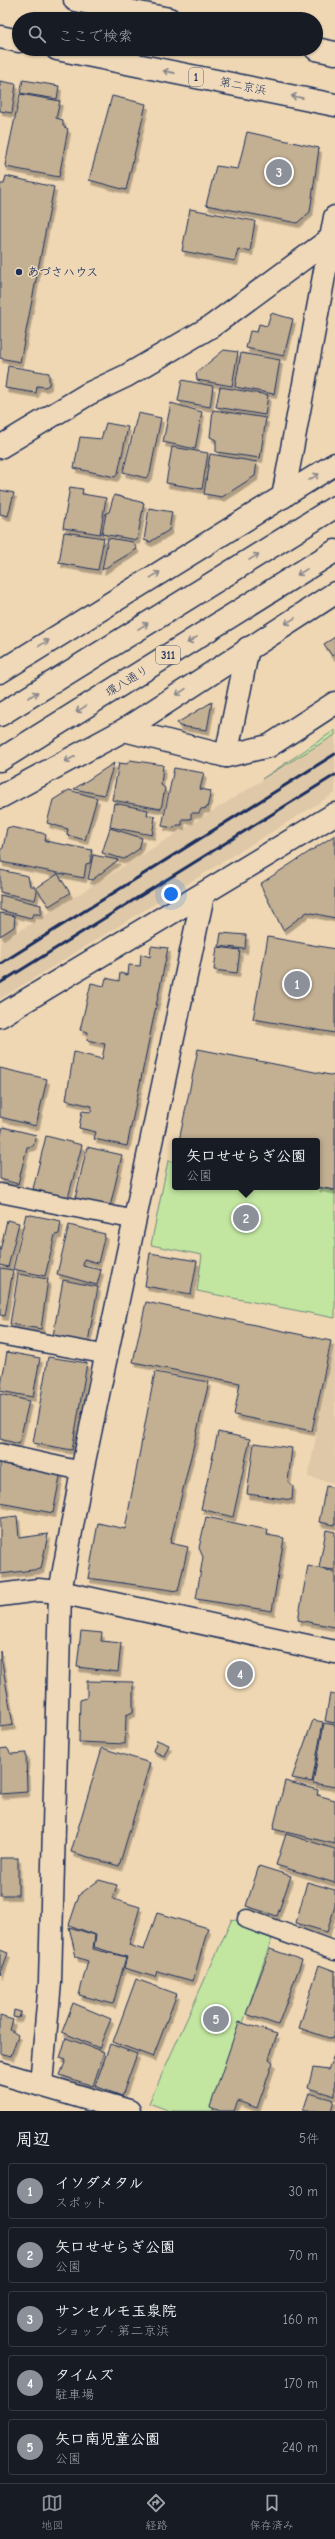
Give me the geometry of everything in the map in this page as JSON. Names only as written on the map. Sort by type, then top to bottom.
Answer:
[{"type":"main road","points":[[75,0],[134,12]]},
{"type":"main road","points":[[0,37],[12,40]]},
{"type":"main road","points":[[323,50],[335,52]]},
{"type":"main road","name":"第二京浜","points":[[92,56],[335,105]]},
{"type":"main road","points":[[283,497],[335,217]]},
{"type":"main road","points":[[0,447],[88,394],[126,376],[212,326],[330,238]]},
{"type":"main road","points":[[0,672],[335,464]]},
{"type":"main road","points":[[0,716],[335,507]]},
{"type":"main road","name":"環八通り","points":[[0,760],[335,551]]},
{"type":"main road","points":[[0,797],[124,730],[248,648],[335,593]]},
{"type":"main road","points":[[226,756],[248,648]]},
{"type":"main road","points":[[124,730],[226,756],[268,746],[335,703]]},
{"type":"main road","points":[[0,1016],[203,895],[335,814]]},
{"type":"main road","points":[[41,2084],[50,1974],[60,1592],[82,1471],[108,1355],[203,895]]},
{"type":"main road","points":[[0,1595],[38,1590],[60,1592],[335,1652]]},
{"type":"main road","points":[[0,2073],[129,2111]]},
{"type":"lane","points":[[0,1193],[136,1220]]},
{"type":"lane","points":[[0,1335],[108,1355]]},
{"type":"lane","points":[[0,1453],[82,1471]]},
{"type":"lane","points":[[247,1919],[335,1951]]},
{"type":"shaded area","points":[[335,735],[335,793],[0,999],[0,943]]},
{"type":"shaded area","points":[[335,1341],[335,1483],[308,1477]]},
{"type":"green space","points":[[335,730],[335,735],[262,779]]},
{"type":"green space","points":[[168,1161],[172,1162],[172,1190],[320,1190],[320,1188],[335,1191],[335,1318],[197,1291],[202,1255],[151,1245]]},
{"type":"green space","points":[[232,1919],[273,1935],[213,2111],[170,2111],[149,2103]]},
{"type":"building","points":[[23,80],[59,86],[57,99],[20,93]]},
{"type":"building","points":[[0,81],[16,84],[12,113],[0,111]]},
{"type":"building","points":[[20,94],[60,101],[56,118],[63,120],[63,126],[68,129],[59,177],[6,167],[5,165]]},
{"type":"building","points":[[112,96],[146,104],[126,190],[89,180]]},
{"type":"building","points":[[247,132],[319,148],[310,212],[297,223],[206,205],[216,166],[238,169]]},
{"type":"building","name":"あづさハウス","points":[[6,176],[54,187],[20,362],[0,358],[0,184],[4,184]]},
{"type":"building","points":[[190,209],[255,221],[250,251],[238,249],[235,261],[182,251]]},
{"type":"building","points":[[271,313],[293,319],[284,356],[246,348],[250,331],[257,332],[259,324],[267,326]]},
{"type":"building","points":[[224,350],[238,352],[232,386],[197,380],[196,373]]},
{"type":"building","points":[[241,353],[280,360],[274,394],[235,387]]},
{"type":"building","points":[[8,366],[49,373],[49,385],[45,387],[37,386],[36,393],[5,388]]},
{"type":"building","points":[[182,380],[213,386],[210,407],[178,401]]},
{"type":"building","points":[[220,387],[268,395],[265,415],[216,407]]},
{"type":"building","points":[[171,403],[202,412],[195,449],[163,442]]},
{"type":"building","points":[[213,410],[266,418],[260,458],[216,452],[216,440],[210,437]]},
{"type":"building","points":[[138,413],[161,418],[150,473],[146,478],[123,472]]},
{"type":"building","points":[[106,423],[128,427],[118,473],[115,477],[74,468],[80,437],[101,439]]},
{"type":"building","points":[[172,447],[208,453],[202,489],[166,483]]},
{"type":"building","points":[[210,454],[257,462],[255,476],[222,497],[204,494]]},
{"type":"building","points":[[70,487],[83,489],[82,494],[106,498],[100,534],[63,528]]},
{"type":"building","points":[[0,490],[14,493],[8,516],[0,514]]},
{"type":"building","points":[[114,495],[144,503],[137,540],[102,534],[106,513],[109,512]]},
{"type":"building","points":[[149,508],[172,512],[169,530],[150,542],[144,540]]},
{"type":"building","points":[[64,532],[104,538],[98,570],[59,563]]},
{"type":"building","points":[[108,538],[133,542],[137,549],[102,570]]},
{"type":"building","points":[[335,637],[335,654],[332,656],[324,644]]},
{"type":"building","points":[[212,702],[207,730],[179,726],[177,723]]},
{"type":"building","points":[[130,760],[163,765],[161,785],[165,788],[161,809],[112,800],[119,763],[127,764]]},
{"type":"building","points":[[114,763],[104,795],[74,789]]},
{"type":"building","points":[[174,768],[204,773],[200,789],[211,791],[207,808],[201,809],[199,813],[191,813],[191,819],[182,819],[182,825],[177,825],[174,828],[162,826]]},
{"type":"building","points":[[69,790],[97,798],[85,840],[67,835],[68,829],[47,823],[53,800]]},
{"type":"building","points":[[114,803],[148,810],[147,815],[155,817],[152,835],[110,827]]},
{"type":"building","points":[[10,827],[42,833],[46,835],[45,841],[92,850],[90,863],[86,864],[84,878],[1,862],[0,850],[3,848],[7,828]]},
{"type":"building","points":[[110,828],[142,838],[139,849],[124,859],[102,853]]},
{"type":"building","points":[[335,835],[335,918],[307,912],[283,930],[260,884]]},
{"type":"building","points":[[93,855],[118,860],[92,880],[88,879]]},
{"type":"building","points":[[0,870],[28,876],[30,886],[34,886],[37,892],[35,900],[0,892]]},
{"type":"building","points":[[58,874],[70,893],[49,906],[36,888]]},
{"type":"building","points":[[0,895],[41,905],[41,914],[33,914],[31,918],[0,910]]},
{"type":"building","points":[[0,913],[15,916],[14,927],[0,936]]},
{"type":"building","points":[[221,933],[246,935],[245,949],[219,946]]},
{"type":"building","points":[[268,937],[335,949],[335,1033],[253,1019]]},
{"type":"building","points":[[151,946],[168,948],[127,1146],[94,1139],[96,1132],[79,1128],[82,1111],[91,1112],[92,1106],[66,1100],[74,1052],[102,1059],[105,1044],[87,1040],[88,1032],[80,1030],[91,983],[104,986],[106,978],[119,981],[120,973],[128,975],[129,965],[140,966],[141,954],[150,957]]},
{"type":"building","points":[[217,947],[240,950],[237,973],[214,970]]},
{"type":"building","points":[[198,1049],[335,1076],[335,1190],[320,1188],[320,1138],[180,1138]]},
{"type":"building","points":[[0,1068],[47,1079],[36,1126],[0,1117]]},
{"type":"building","points":[[3,1127],[36,1135],[33,1146],[27,1147],[18,1184],[0,1179],[0,1139]]},
{"type":"building","points":[[46,1136],[82,1145],[68,1198],[33,1189]]},
{"type":"building","points":[[87,1147],[122,1155],[110,1207],[75,1199]]},
{"type":"building","points":[[26,1214],[61,1221],[59,1234],[55,1235],[45,1276],[13,1269]]},
{"type":"building","points":[[7,1220],[19,1223],[8,1267],[0,1265],[0,1251]]},
{"type":"building","points":[[69,1225],[105,1234],[98,1263],[84,1259],[83,1266],[101,1270],[97,1285],[57,1274]]},
{"type":"building","points":[[150,1253],[197,1261],[191,1294],[145,1286]]},
{"type":"building","points":[[0,1268],[13,1270],[5,1316],[0,1315]]},
{"type":"building","points":[[18,1274],[48,1279],[41,1329],[10,1324]]},
{"type":"building","points":[[63,1280],[98,1287],[88,1342],[53,1336]]},
{"type":"building","points":[[146,1302],[331,1341],[312,1431],[234,1415],[240,1383],[133,1362]]},
{"type":"building","points":[[7,1352],[40,1358],[33,1397],[0,1391]]},
{"type":"building","points":[[48,1357],[87,1363],[72,1450],[33,1443]]},
{"type":"building","points":[[155,1372],[209,1382],[170,1543],[188,1547],[178,1591],[88,1578],[98,1523],[125,1529]]},
{"type":"building","points":[[0,1394],[29,1401],[19,1444],[0,1439]]},
{"type":"building","points":[[218,1432],[250,1439],[233,1517],[201,1509]]},
{"type":"building","points":[[254,1443],[292,1448],[288,1482],[293,1486],[292,1500],[247,1494]]},
{"type":"building","points":[[0,1462],[61,1472],[53,1513],[0,1503]]},
{"type":"building","points":[[326,1486],[335,1488],[335,1525],[319,1522]]},
{"type":"building","points":[[17,1516],[19,1538],[48,1534],[41,1569],[0,1574],[0,1518]]},
{"type":"building","points":[[206,1517],[268,1530],[267,1535],[284,1538],[272,1611],[196,1599],[203,1557],[199,1548]]},
{"type":"building","points":[[326,1530],[335,1532],[335,1570],[319,1568]]},
{"type":"building","points":[[308,1566],[335,1572],[335,1627],[298,1620]]},
{"type":"building","points":[[81,1631],[102,1633],[101,1641],[121,1643],[118,1672],[77,1667]]},
{"type":"building","points":[[0,1651],[13,1725],[0,1727]]},
{"type":"building","points":[[87,1681],[133,1682],[133,1712],[126,1715],[125,1744],[79,1742],[80,1700],[87,1698]]},
{"type":"building","points":[[330,1694],[335,1695],[335,1723],[325,1721]]},
{"type":"building","points":[[313,1720],[323,1722],[312,1782],[292,1778]]},
{"type":"building","points":[[324,1723],[335,1725],[335,1787],[313,1783]]},
{"type":"building","points":[[157,1740],[169,1745],[164,1756],[153,1751]]},
{"type":"building","points":[[7,1748],[11,1754],[26,1753],[27,1792],[0,1794],[0,1749]]},
{"type":"building","points":[[102,1748],[150,1763],[119,1866],[71,1852]]},
{"type":"building","points":[[285,1781],[318,1790],[317,1795],[335,1800],[335,1844],[273,1829]]},
{"type":"building","points":[[286,1834],[335,1849],[335,1883],[276,1865]]},
{"type":"building","points":[[0,1858],[18,1858],[18,1895],[0,1895]]},
{"type":"building","points":[[259,1866],[291,1876],[277,1916],[246,1906]]},
{"type":"building","points":[[99,1880],[117,1885],[113,1899],[140,1907],[129,1945],[144,1950],[157,1913],[208,1928],[193,1981],[157,1971],[155,1977],[124,1968],[127,1957],[94,1947],[96,1935],[69,1925],[79,1895]]},
{"type":"building","points":[[307,1882],[335,1890],[335,1906],[327,1932],[296,1923]]},
{"type":"building","points":[[69,1927],[95,1935],[93,1949],[126,1957],[113,2004],[79,1995],[88,1961],[76,1957]]},
{"type":"building","points":[[270,1949],[302,1960],[278,2025],[246,2014]]},
{"type":"building","points":[[0,1950],[8,1953],[0,1975]]},
{"type":"building","points":[[319,1965],[335,1971],[335,2031],[332,2039],[299,2028]]},
{"type":"building","points":[[136,1979],[177,1994],[153,2057],[113,2042]]},
{"type":"building","points":[[73,2003],[111,2019],[99,2048],[62,2032]]},
{"type":"building","points":[[14,2010],[21,2012],[19,2018],[13,2017]]},
{"type":"building","points":[[0,2016],[13,2020],[10,2030],[18,2035],[11,2056],[0,2053]]},
{"type":"building","points":[[239,2022],[277,2034],[269,2059],[273,2062],[257,2108],[238,2101],[234,2111],[220,2111],[210,2107]]},
{"type":"building","points":[[66,2038],[104,2052],[93,2086],[60,2075],[66,2060],[60,2058]]},
{"type":"building","points":[[110,2044],[137,2054],[122,2096],[95,2086]]},
{"type":"building","points":[[334,2055],[335,2096],[308,2088],[313,2068],[328,2070]]},
{"type":"building","points":[[309,2093],[334,2100],[331,2111],[303,2111]]},
{"type":"railway","points":[[0,964],[335,754]]},
{"type":"railway","points":[[0,983],[335,775]]},
{"type":"place","name":"サンセルモ玉泉院","points":[[279,172]]},
{"type":"place","name":"あづさハウス","points":[[19,272]]},
{"type":"place","name":"イソダメタル","points":[[297,984]]},
{"type":"place","name":"矢口せせらぎ公園","points":[[246,1218]]},
{"type":"place","name":"タイムズ","points":[[240,1674]]},
{"type":"place","name":"矢口南児童公園","points":[[216,2019]]}]
